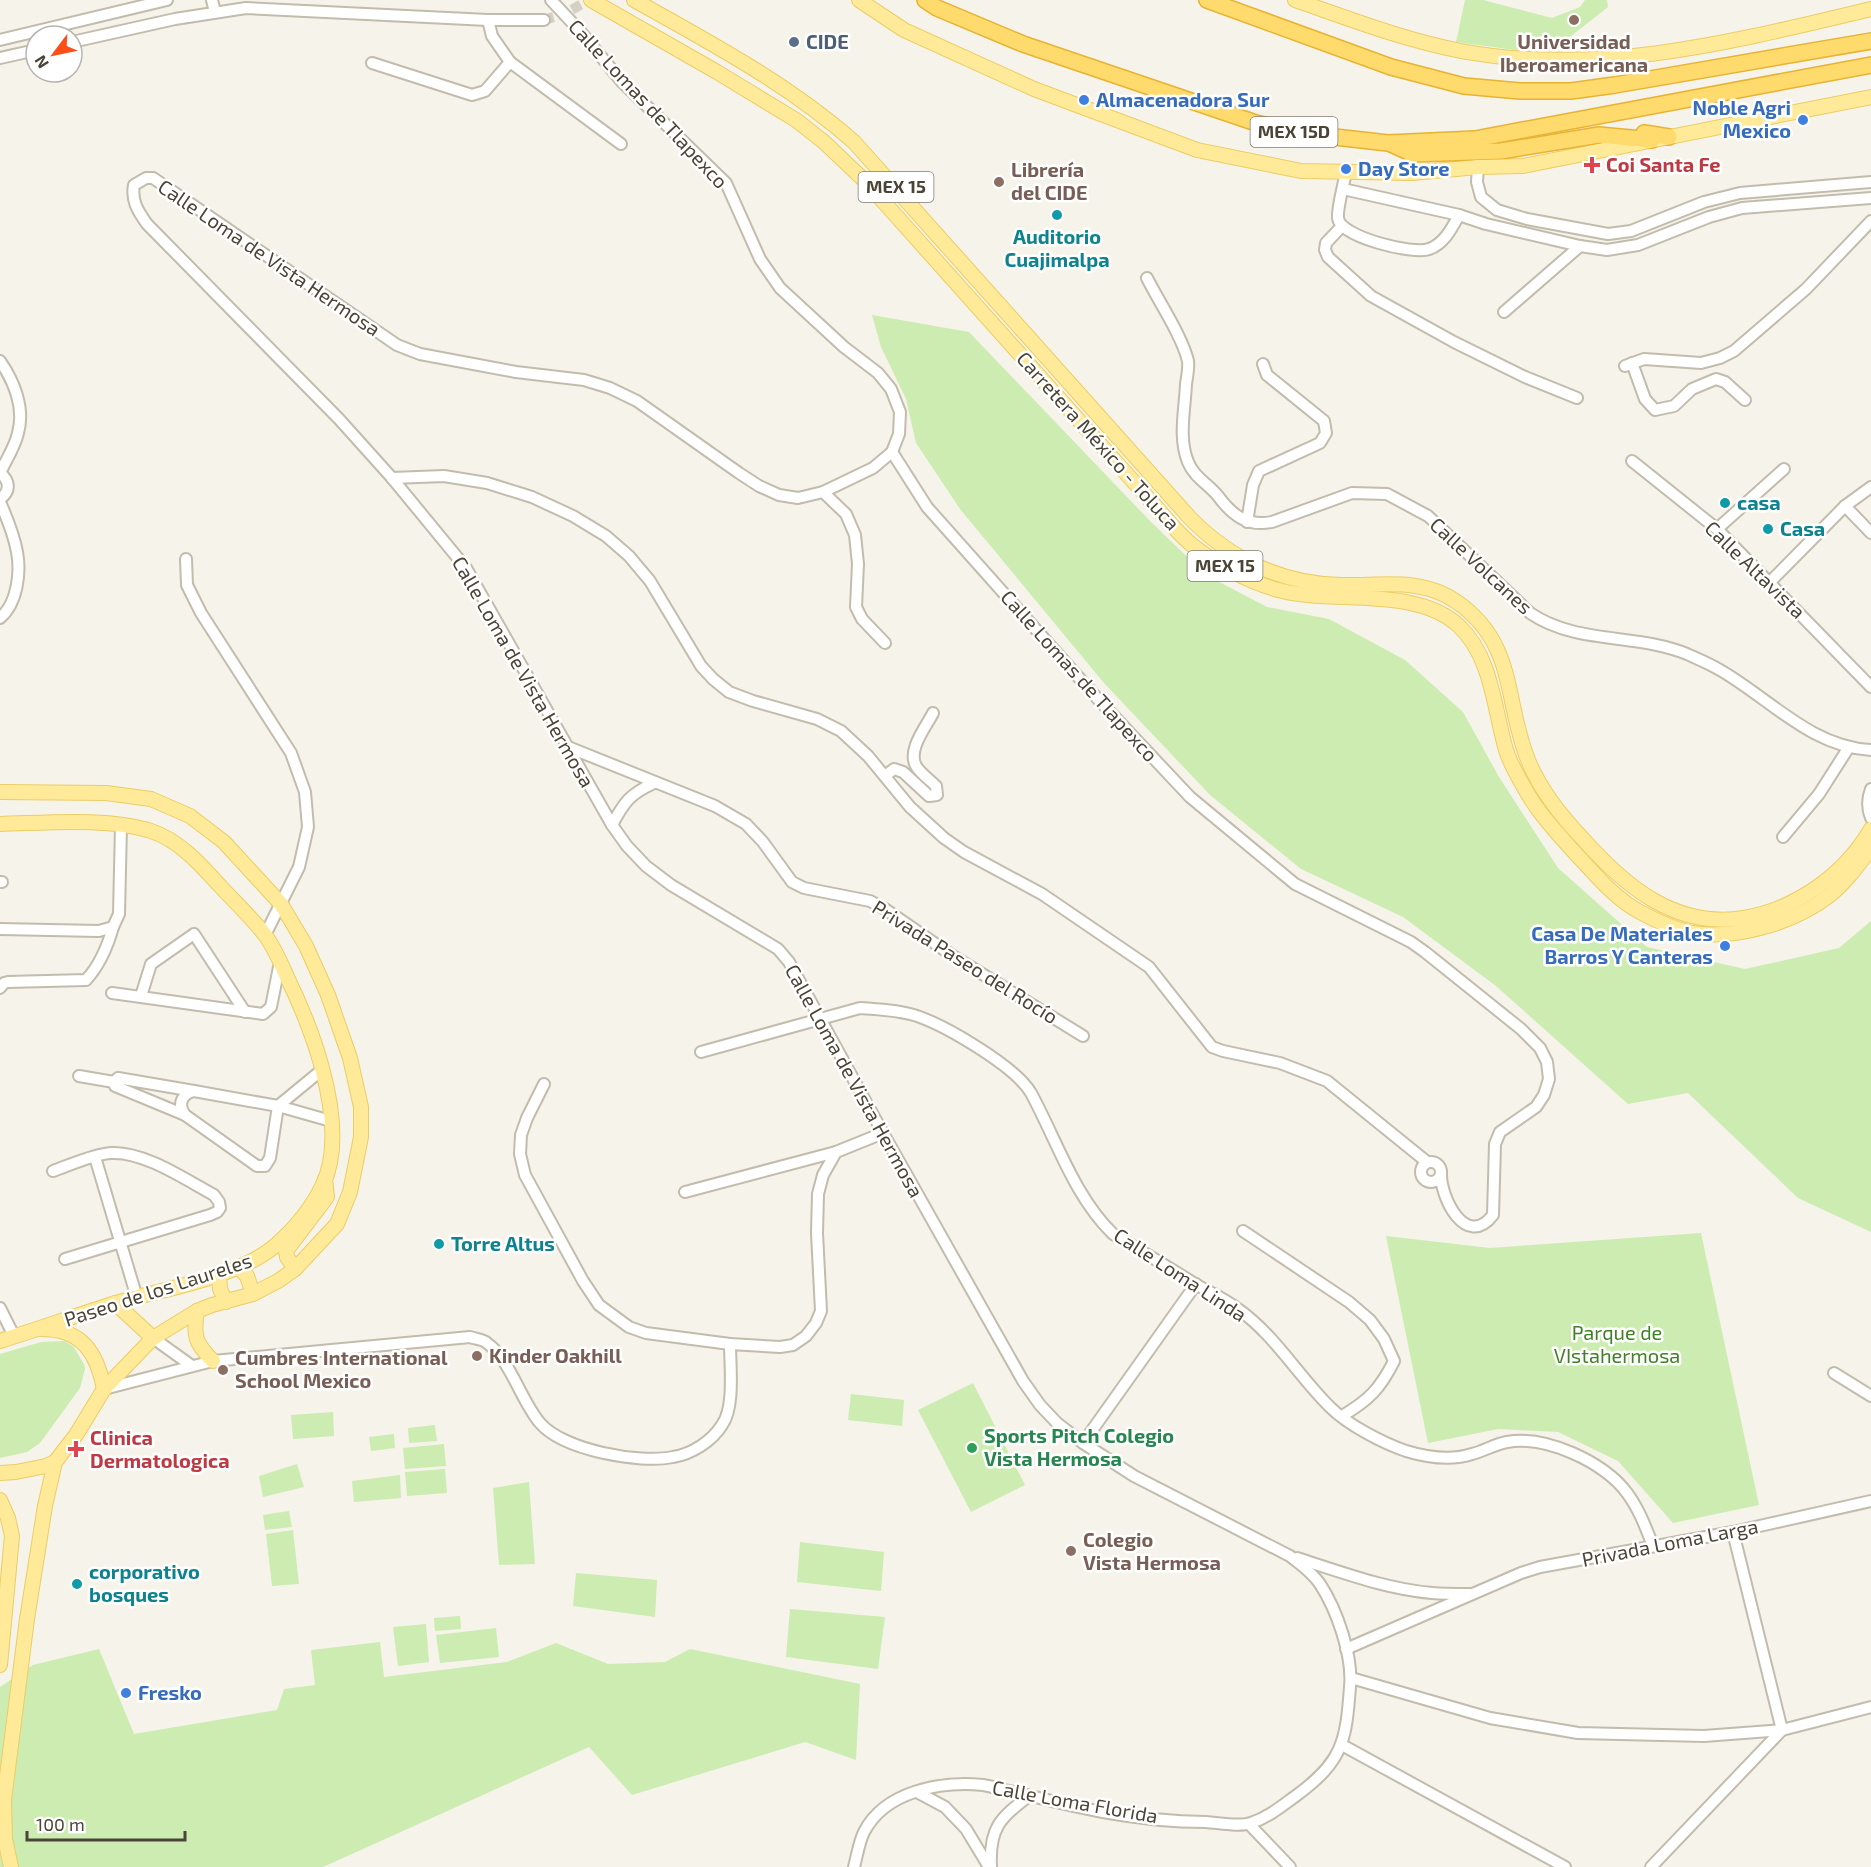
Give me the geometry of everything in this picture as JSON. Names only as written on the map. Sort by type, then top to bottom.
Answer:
[{"type":"highway","name":"MEX 15D","points":[[925,0],[937,8],[1023,44],[1256,123],[1299,133],[1388,142],[1475,139],[1871,65]]},
{"type":"highway","points":[[1206,0],[1391,67],[1464,86],[1520,91],[1571,91],[1615,85],[1871,41]]},
{"type":"highway","points":[[1479,150],[1605,128],[1669,137]]},
{"type":"highway","points":[[1388,142],[1413,154],[1502,151],[1599,135],[1652,140]]},
{"type":"main road","name":"Carretera México - Toluca","points":[[591,0],[796,120],[824,142],[872,189],[1191,544],[1239,575],[1281,591],[1330,597],[1405,601],[1436,611],[1459,625],[1474,645],[1485,666],[1507,753],[1526,791],[1556,832],[1606,886],[1638,911],[1684,931],[1720,934],[1751,931],[1780,922],[1806,910],[1830,894],[1871,848]]},
{"type":"main road","name":"Carretera México - Toluca","points":[[634,0],[772,80],[824,117],[854,142],[1190,519],[1222,547],[1260,568],[1287,576],[1318,583],[1341,585],[1393,583],[1417,585],[1435,590],[1468,610],[1481,622],[1497,648],[1509,683],[1521,740],[1536,777],[1558,810],[1593,851],[1613,872],[1646,897],[1679,912],[1718,920],[1755,916],[1775,910],[1800,899],[1822,883],[1850,857],[1871,829]]},
{"type":"main road","points":[[859,0],[904,30],[1034,89],[1197,150],[1301,171],[1412,173],[1478,167],[1523,166],[1871,97]]},
{"type":"main road","points":[[1295,0],[1387,32],[1438,46],[1484,55],[1559,62],[1672,52],[1871,9]]},
{"type":"main road","name":"Paseo de los Laureles","points":[[0,792],[106,793],[151,799],[190,816],[224,842],[281,904],[306,946],[328,995],[350,1058],[361,1107],[361,1137],[356,1166],[346,1203],[337,1224],[295,1269],[278,1281],[253,1294],[197,1311],[153,1338],[104,1389],[76,1435],[55,1462]]},
{"type":"main road","name":"Paseo de los Laureles","points":[[0,824],[81,823],[121,825],[152,831],[176,844],[201,865],[265,935],[280,962],[303,1009],[323,1069],[331,1121],[330,1162],[325,1179],[304,1214],[265,1254],[239,1268],[115,1303],[0,1341]]},
{"type":"main road","points":[[295,1269],[286,1251],[325,1201],[328,1191],[325,1179]]},
{"type":"main road","points":[[239,1268],[247,1276],[253,1294]]},
{"type":"main road","points":[[219,1274],[220,1289],[226,1302]]},
{"type":"main road","points":[[115,1303],[153,1338]]},
{"type":"main road","points":[[197,1311],[196,1341],[202,1351],[213,1361]]},
{"type":"main road","points":[[37,1329],[64,1333],[82,1341],[90,1348],[100,1369],[104,1389]]},
{"type":"main road","points":[[0,1473],[16,1472],[55,1462]]},
{"type":"main road","points":[[11,1867],[5,1839],[4,1800],[25,1637],[45,1506],[55,1462]]},
{"type":"main road","points":[[0,1500],[8,1518],[12,1536],[0,1665]]},
{"type":"street","points":[[0,40],[166,0]]},
{"type":"street","points":[[212,0],[214,12]]},
{"type":"street","name":"Calle Lomas de Tlapexco","points":[[551,0],[622,82],[726,183],[760,260],[780,288],[844,347],[878,373],[891,389],[900,412],[899,434],[892,452],[927,507],[1096,697],[1190,797],[1295,884],[1411,942],[1425,952],[1521,1029],[1540,1048],[1547,1062],[1549,1079],[1544,1095],[1536,1107],[1500,1132],[1494,1144],[1493,1215],[1487,1222],[1478,1227],[1468,1226],[1460,1221],[1441,1186],[1441,1173]]},
{"type":"street","points":[[84,39],[175,19],[246,8],[488,20],[544,20]]},
{"type":"street","points":[[488,20],[492,36],[510,62],[621,144]]},
{"type":"street","points":[[0,58],[24,53]]},
{"type":"street","points":[[372,63],[472,94],[485,91],[510,62]]},
{"type":"street","points":[[1478,167],[1477,182],[1481,197],[1497,210],[1527,219],[1608,234],[1631,231],[1704,202],[1740,193],[1871,182]]},
{"type":"street","points":[[1346,172],[1338,218],[1342,226],[1351,234],[1410,251],[1426,250],[1436,246],[1450,232],[1459,215]]},
{"type":"street","name":"Calle Loma de Vista Hermosa","points":[[892,452],[873,468],[823,492],[798,498],[780,495],[759,486],[637,401],[610,388],[584,380],[516,372],[420,354],[397,345],[160,182],[153,178],[146,178],[134,185],[132,194],[134,204],[147,224],[339,419],[392,478],[466,568],[612,825],[627,846],[646,866],[671,885],[778,950],[789,962],[1023,1381],[1040,1405],[1083,1443],[1134,1476],[1290,1556],[1308,1570],[1320,1584],[1333,1609],[1346,1648],[1351,1678],[1342,1745]]},
{"type":"street","points":[[1343,189],[1459,215],[1486,224],[1580,246],[1607,250],[1638,245],[1709,217],[1742,208],[1871,198]]},
{"type":"street","points":[[1745,400],[1725,382],[1716,379],[1692,389],[1674,406],[1655,410],[1645,399],[1629,365],[1644,359],[1701,363],[1734,351],[1806,289],[1871,221]]},
{"type":"street","points":[[1342,226],[1326,243],[1324,250],[1371,296],[1454,342],[1525,377],[1577,398]]},
{"type":"street","points":[[1504,312],[1580,246]]},
{"type":"street","points":[[1147,278],[1188,362],[1183,442],[1188,462],[1196,477],[1212,489],[1223,504],[1247,522],[1253,485],[1259,471],[1320,443],[1326,434],[1324,421],[1267,375],[1263,364]]},
{"type":"street","points":[[0,361],[15,387],[20,411],[18,433],[0,473],[6,478],[9,487],[6,495],[0,500],[18,552],[18,574],[11,606],[0,618]]},
{"type":"street","name":"Calle Altavista","points":[[1632,461],[1717,529],[1871,687]]},
{"type":"street","points":[[1717,529],[1784,469]]},
{"type":"street","points":[[392,478],[444,476],[487,483],[532,497],[573,516],[606,536],[629,556],[650,581],[701,666],[712,679],[729,692],[817,719],[841,731],[868,756],[910,807],[957,847],[1042,894],[1149,967],[1212,1047],[1223,1052],[1280,1063],[1327,1081],[1427,1162],[1434,1162],[1438,1165],[1441,1173],[1438,1179],[1431,1182],[1421,1174],[1422,1167],[1427,1162]]},
{"type":"street","points":[[1770,582],[1845,506],[1871,487]]},
{"type":"street","points":[[823,492],[846,513],[855,535],[858,564],[856,608],[862,619],[885,643]]},
{"type":"street","name":"Calle Volcanes","points":[[1247,522],[1259,525],[1272,522],[1352,493],[1387,494],[1428,516],[1530,613],[1544,623],[1559,629],[1654,644],[1685,653],[1720,669],[1816,735],[1849,747],[1871,750]]},
{"type":"street","points":[[1845,506],[1871,533]]},
{"type":"street","points":[[186,559],[187,585],[201,613],[291,753],[306,792],[308,828],[299,867],[265,935]]},
{"type":"street","points":[[885,776],[894,769],[903,772],[929,796],[937,795],[936,786],[916,767],[913,758],[913,750],[933,713]]},
{"type":"street","name":"Privada Paseo del Rocío","points":[[568,747],[715,806],[746,824],[763,842],[792,882],[804,888],[870,901],[953,956],[1083,1036]]},
{"type":"street","points":[[1783,837],[1819,794],[1849,747]]},
{"type":"street","points":[[612,825],[623,804],[635,792],[654,783]]},
{"type":"street","points":[[1871,789],[1868,797],[1868,810],[1871,818]]},
{"type":"street","points":[[0,988],[8,982],[86,980],[91,974],[108,943],[119,914],[121,825]]},
{"type":"street","points":[[0,929],[99,931],[113,927]]},
{"type":"street","points":[[141,996],[151,964],[194,934],[245,1012]]},
{"type":"street","points":[[112,993],[263,1014],[271,1007],[280,962]]},
{"type":"street","name":"Calle Loma Linda","points":[[701,1052],[860,1008],[912,1014],[948,1031],[1012,1071],[1029,1091],[1097,1219],[1113,1234],[1238,1309],[1261,1329],[1332,1410],[1378,1438],[1405,1450],[1428,1456],[1454,1458],[1472,1455],[1507,1442],[1533,1442],[1558,1448],[1583,1458],[1610,1475],[1627,1492],[1640,1514],[1653,1546]]},
{"type":"street","points":[[114,1082],[115,1086],[185,1115],[260,1167],[268,1163],[270,1158],[279,1106],[323,1069]]},
{"type":"street","points":[[79,1076],[114,1082]]},
{"type":"street","points":[[114,1082],[118,1078],[279,1106],[331,1121]]},
{"type":"street","points":[[544,1084],[521,1135],[520,1155],[525,1175],[534,1195],[599,1305],[628,1327],[646,1333],[730,1344],[780,1347],[793,1345],[806,1336],[816,1323],[821,1311],[817,1233],[818,1194],[823,1175],[836,1152]]},
{"type":"street","points":[[185,1115],[182,1111],[182,1099],[184,1095],[194,1091]]},
{"type":"street","points":[[685,1192],[836,1152],[883,1133]]},
{"type":"street","points":[[53,1171],[111,1153],[145,1159],[214,1195],[220,1208],[217,1212],[65,1259]]},
{"type":"street","points":[[95,1157],[136,1298]]},
{"type":"street","points":[[1243,1231],[1350,1302],[1370,1320],[1384,1339],[1394,1361],[1382,1384],[1357,1407],[1342,1416]]},
{"type":"street","points":[[1083,1443],[1196,1284]]},
{"type":"street","points":[[0,1308],[14,1336]]},
{"type":"street","points":[[104,1389],[213,1361],[470,1337],[486,1341],[497,1353],[540,1423],[558,1438],[590,1450],[627,1458],[673,1457],[694,1450],[723,1425],[729,1409],[730,1344]]},
{"type":"street","points":[[153,1338],[192,1366]]},
{"type":"street","points":[[1834,1373],[1871,1396]]},
{"type":"street","name":"Privada Loma Larga","points":[[1346,1648],[1540,1567],[1732,1532],[1871,1501]]},
{"type":"street","points":[[1732,1532],[1782,1730]]},
{"type":"street","name":"Privada Loma Larga","points":[[1290,1556],[1392,1587],[1431,1593],[1472,1594]]},
{"type":"street","points":[[1351,1678],[1490,1718],[1578,1733],[1704,1736],[1782,1730],[1871,1707]]},
{"type":"street","points":[[1651,1867],[1782,1730]]},
{"type":"street","points":[[1342,1745],[1565,1867]]},
{"type":"street","name":"Calle Loma Florida","points":[[854,1867],[863,1833],[875,1815],[891,1802],[917,1792],[954,1785],[984,1785],[1104,1812],[1189,1822],[1249,1824],[1272,1814],[1301,1792],[1337,1756],[1342,1745]]},
{"type":"street","points":[[917,1792],[945,1807],[966,1829],[990,1867]]},
{"type":"street","points":[[990,1867],[992,1837],[997,1824],[1029,1796]]},
{"type":"street","points":[[1249,1824],[1290,1867]]},
{"type":"green space","points":[[1465,0],[1483,0],[1552,18],[1580,7],[1585,0],[1607,0],[1608,7],[1552,51],[1530,52],[1456,42]]},
{"type":"green space","points":[[872,315],[969,332],[1152,523],[1206,575],[1267,607],[1329,619],[1405,660],[1463,712],[1499,777],[1558,868],[1647,947],[1745,969],[1839,948],[1871,921],[1871,1232],[1798,1198],[1688,1093],[1628,1104],[1496,986],[1403,917],[1301,869],[1210,795],[1104,683],[960,509],[916,443],[906,399],[881,347]]},
{"type":"green space","name":"Parque de VIstahermosa","points":[[1701,1233],[1759,1505],[1673,1523],[1618,1461],[1558,1432],[1498,1429],[1428,1443],[1386,1236],[1490,1248]]},
{"type":"green space","points":[[64,1341],[73,1346],[84,1364],[85,1369],[80,1388],[40,1443],[27,1452],[0,1458],[0,1354],[41,1342]]},
{"type":"green space","name":"Sports Pitch Colegio Vista Hermosa","points":[[973,1383],[1025,1485],[971,1512],[918,1410]]},
{"type":"green space","points":[[851,1394],[904,1400],[902,1426],[848,1420]]},
{"type":"green space","points":[[333,1412],[334,1436],[293,1439],[291,1415]]},
{"type":"green space","points":[[435,1425],[437,1441],[409,1443],[408,1428]]},
{"type":"green space","points":[[394,1434],[395,1448],[371,1451],[369,1437]]},
{"type":"green space","points":[[444,1444],[446,1466],[405,1469],[403,1448]]},
{"type":"green space","points":[[297,1464],[304,1487],[263,1497],[259,1476]]},
{"type":"green space","points":[[445,1469],[447,1493],[407,1496],[405,1472]]},
{"type":"green space","points":[[400,1475],[401,1498],[354,1502],[352,1481]]},
{"type":"green space","points":[[529,1482],[535,1564],[499,1565],[493,1488]]},
{"type":"green space","points":[[289,1511],[292,1527],[265,1530],[263,1515]]},
{"type":"green space","points":[[293,1530],[299,1584],[272,1586],[266,1534]]},
{"type":"green space","points":[[800,1542],[884,1552],[881,1591],[797,1582]]},
{"type":"green space","points":[[576,1573],[657,1580],[655,1617],[573,1606]]},
{"type":"green space","points":[[790,1609],[885,1617],[878,1669],[786,1657]]},
{"type":"green space","points":[[460,1616],[461,1629],[435,1631],[434,1618]]},
{"type":"green space","points":[[426,1624],[429,1662],[398,1666],[393,1627]]},
{"type":"green space","points":[[496,1628],[499,1657],[440,1663],[436,1635]]},
{"type":"green space","points":[[380,1642],[384,1677],[507,1662],[556,1643],[608,1664],[665,1662],[690,1649],[860,1684],[856,1760],[805,1742],[632,1795],[589,1747],[323,1867],[0,1867],[0,1687],[33,1665],[99,1649],[134,1734],[277,1710],[284,1689],[315,1685],[311,1650]]},
{"type":"tunnel","points":[[544,20],[564,14],[589,0]]},
{"type":"place","name":"Universidad Iberoamericana","points":[[1574,20]]},
{"type":"place","name":"CIDE","points":[[794,42]]},
{"type":"place","name":"Almacenadora Sur","points":[[1084,100]]},
{"type":"place","name":"Noble Agri Mexico","points":[[1803,120]]},
{"type":"place","name":"Coi Santa Fe","points":[[1592,165]]},
{"type":"place","name":"Day Store","points":[[1346,169]]},
{"type":"place","name":"Librería del CIDE","points":[[999,182]]},
{"type":"place","name":"Auditorio Cuajimalpa","points":[[1057,215]]},
{"type":"place","name":"casa","points":[[1725,503]]},
{"type":"place","name":"Casa","points":[[1768,529]]},
{"type":"place","name":"Casa De Materiales Barros Y Canteras","points":[[1725,946]]},
{"type":"place","name":"Torre Altus","points":[[439,1244]]},
{"type":"place","name":"Kinder Oakhill","points":[[477,1356]]},
{"type":"place","name":"Cumbres International School Mexico","points":[[223,1370]]},
{"type":"place","name":"Sports Pitch Colegio Vista Hermosa","points":[[972,1448]]},
{"type":"place","name":"Clinica Dermatologica","points":[[76,1449]]},
{"type":"place","name":"Colegio Vista Hermosa","points":[[1071,1551]]},
{"type":"place","name":"corporativo bosques","points":[[77,1584]]},
{"type":"place","name":"Fresko","points":[[126,1693]]}]
